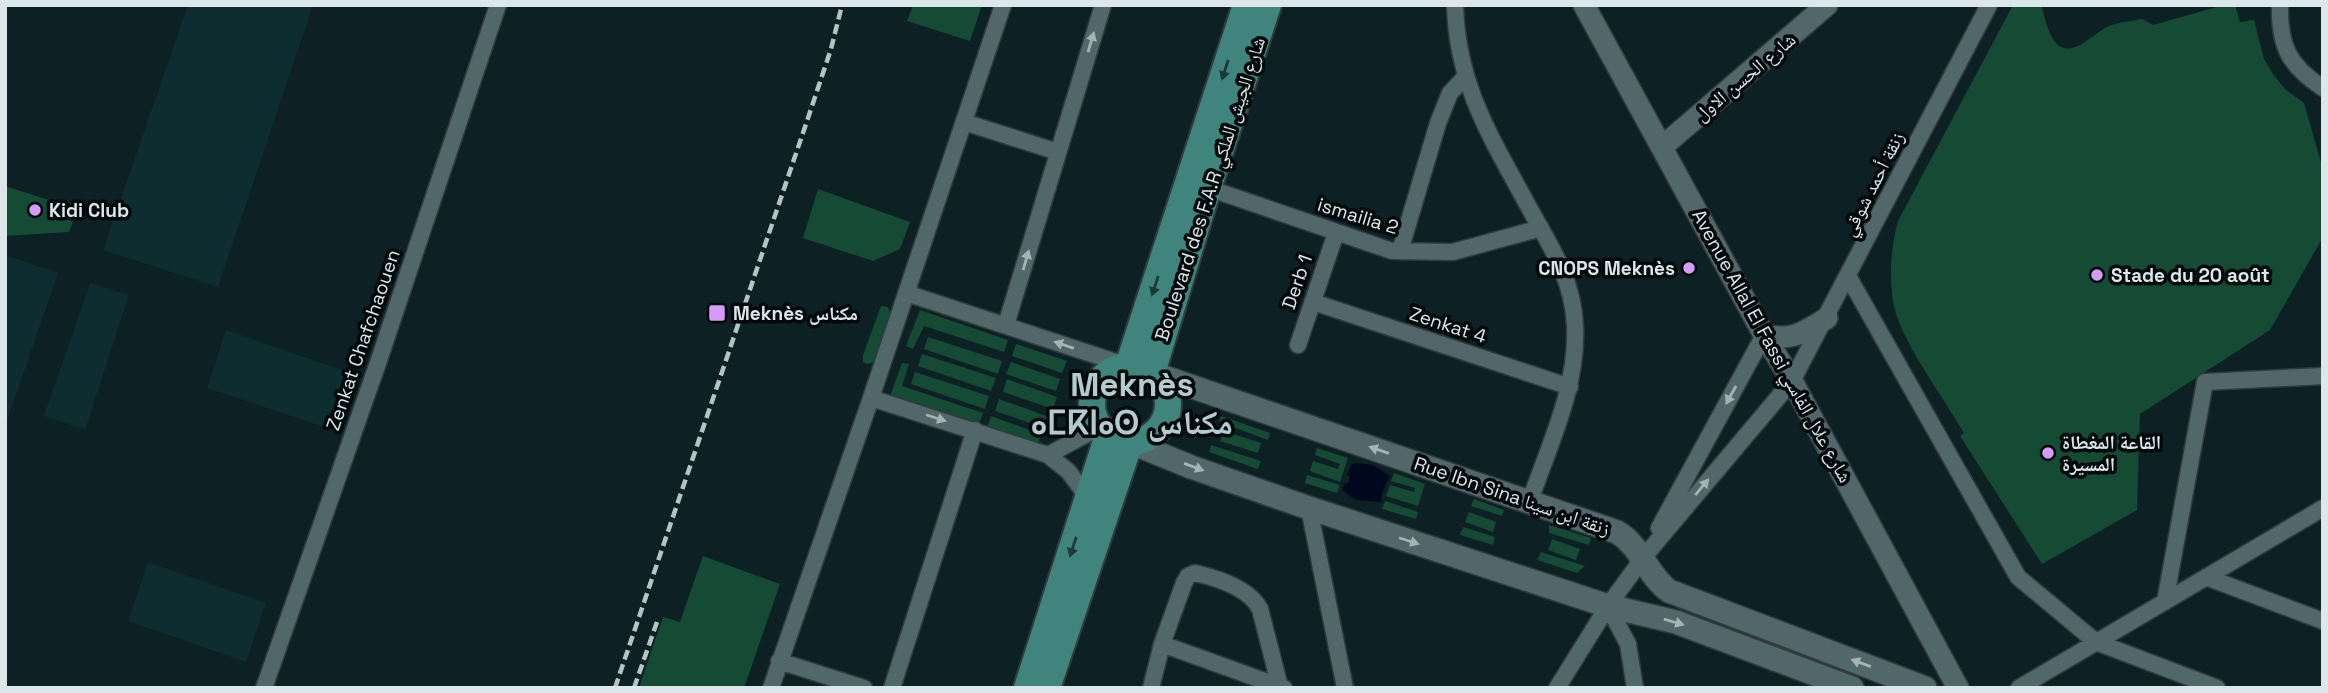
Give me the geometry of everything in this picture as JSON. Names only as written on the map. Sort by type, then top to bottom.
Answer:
[{"type":"main road","name":"Boulevard des F.A.R شارع الجيش الملكي","points":[[1140,370],[1247,5]]},
{"type":"main road","name":"Boulevard des F.A.R شارع الجيش الملكي","points":[[1140,370],[1208,188],[1268,5]]},
{"type":"main road","points":[[1113,435],[1152,435],[1161,426],[1166,415],[1166,392],[1160,382],[1140,370],[1116,369],[1106,374],[1093,394],[1094,418],[1113,435],[1191,467],[1309,508],[1608,606],[1676,622],[1852,688]]},
{"type":"main road","name":"Rue Ibn Sina زنقة ابن سينا","points":[[1140,370],[1617,532],[1632,543],[1663,586],[1685,598],[1925,688]]},
{"type":"main road","points":[[1027,688],[1089,499],[1113,435]]},
{"type":"main road","points":[[1047,688],[1113,435]]},
{"type":"street","name":"Zenkat Chafchaouen","points":[[264,688],[382,352],[498,5]]},
{"type":"street","points":[[771,688],[1003,5]]},
{"type":"street","points":[[1006,326],[1103,5]]},
{"type":"street","points":[[1455,5],[1455,28],[1465,77],[1479,114],[1560,261],[1573,306],[1575,329],[1570,387],[1530,501]]},
{"type":"street","name":"Avenue Allal El Fassi شارع علال الفاسي","points":[[1584,5],[1958,688]]},
{"type":"street","name":"زنقة أحمد شوقي","points":[[1643,558],[1792,381],[1989,5]]},
{"type":"street","points":[[2280,5],[2285,47],[2296,68],[2323,89]]},
{"type":"street","name":"شارع الحسن الاول","points":[[1662,147],[1814,10]]},
{"type":"street","points":[[1399,251],[1438,123],[1450,93],[1465,77]]},
{"type":"street","points":[[964,122],[1058,152]]},
{"type":"street","name":"ismailia 2","points":[[1208,188],[1336,233],[1399,251],[1453,252],[1541,228]]},
{"type":"street","name":"Derb 1","points":[[1298,345],[1336,233]]},
{"type":"street","points":[[1848,276],[2018,577],[2096,642],[2217,688]]},
{"type":"street","name":"Rue Ibn Sina زنقة ابن سينا","points":[[906,293],[1140,370]]},
{"type":"street","name":"Zenkat 4","points":[[1313,303],[1570,387]]},
{"type":"street","points":[[1557,688],[1608,606],[1643,558],[1764,335],[1780,338],[1796,336],[1826,318]]},
{"type":"street","points":[[2165,602],[2205,382],[2323,376]]},
{"type":"street","points":[[871,398],[1048,455],[1068,471],[1089,499]]},
{"type":"street","points":[[892,688],[975,430]]},
{"type":"street","points":[[1048,455],[1113,435]]},
{"type":"street","points":[[1309,508],[1345,688]]},
{"type":"street","points":[[2019,688],[2323,508]]},
{"type":"street","points":[[1151,688],[1162,644],[1184,583],[1192,574],[1199,573],[1236,588],[1254,599],[1260,609],[1282,687]]},
{"type":"street","points":[[2206,577],[2323,621]]},
{"type":"street","points":[[1608,606],[1628,645],[1635,688]]},
{"type":"street","points":[[1162,644],[1282,687]]},
{"type":"street","points":[[779,661],[864,688]]},
{"type":"shaded area","points":[[188,5],[313,5],[218,287],[103,250]]},
{"type":"shaded area","points":[[5,255],[58,273],[5,427]]},
{"type":"shaded area","points":[[90,283],[129,295],[85,430],[44,416]]},
{"type":"shaded area","points":[[226,330],[345,371],[327,428],[207,388]]},
{"type":"shaded area","points":[[1352,464],[1373,465],[1390,476],[1381,502],[1356,500],[1342,490],[1345,483],[1348,483],[1350,476],[1347,475]]},
{"type":"shaded area","points":[[148,562],[266,603],[246,662],[128,621]]},
{"type":"green space","points":[[913,5],[982,5],[970,41],[907,21]]},
{"type":"green space","name":"Stade du 20 août","points":[[2013,5],[2041,5],[2052,38],[2063,48],[2071,48],[2109,26],[2142,19],[2153,25],[2224,5],[2235,5],[2240,22],[2254,20],[2264,59],[2273,74],[2286,90],[2304,103],[2323,169],[2323,237],[2270,330],[2140,414],[2137,510],[2042,564],[1960,436],[1964,433],[1909,344],[1896,314],[1891,279],[1893,244],[1898,221]]},
{"type":"green space","name":"Kidi Club","points":[[5,186],[55,202],[54,207],[76,213],[69,232],[5,236]]},
{"type":"green space","points":[[818,189],[910,222],[900,249],[873,261],[803,238]]},
{"type":"green space","points":[[881,306],[888,307],[891,314],[875,362],[867,364],[863,362],[863,355]]},
{"type":"green space","points":[[920,310],[1008,340],[1004,352],[924,326],[913,349],[906,346]]},
{"type":"green space","points":[[928,337],[1002,361],[998,374],[924,349]]},
{"type":"green space","points":[[1016,344],[1067,361],[1062,373],[1012,356]]},
{"type":"green space","points":[[922,354],[996,378],[991,391],[918,366]]},
{"type":"green space","points":[[1011,362],[1060,379],[1056,391],[1006,374]]},
{"type":"green space","points":[[902,363],[909,364],[902,386],[983,413],[978,427],[889,399]]},
{"type":"green space","points":[[915,372],[989,396],[985,409],[911,384]]},
{"type":"green space","points":[[1007,379],[1057,397],[1053,409],[1003,392]]},
{"type":"green space","points":[[999,399],[1049,417],[1045,428],[995,411]]},
{"type":"green space","points":[[991,416],[1041,434],[1038,445],[987,428]]},
{"type":"green space","points":[[1221,416],[1270,433],[1268,440],[1219,422]]},
{"type":"green space","points":[[1224,431],[1261,443],[1258,453],[1220,441]]},
{"type":"green space","points":[[1211,445],[1261,461],[1258,469],[1209,452]]},
{"type":"green space","points":[[1317,448],[1348,458],[1340,482],[1310,471],[1313,461],[1338,469],[1340,464],[1315,455]]},
{"type":"green space","points":[[1394,473],[1425,484],[1418,506],[1386,496],[1390,485],[1414,492],[1415,488],[1391,481]]},
{"type":"green space","points":[[1307,475],[1340,485],[1337,493],[1305,483]]},
{"type":"green space","points":[[1474,499],[1504,510],[1502,516],[1471,506]]},
{"type":"green space","points":[[1385,501],[1418,512],[1416,519],[1382,509]]},
{"type":"green space","points":[[1469,512],[1496,522],[1493,532],[1465,522]]},
{"type":"green space","points":[[1549,525],[1591,538],[1589,545],[1549,533]]},
{"type":"green space","points":[[1463,527],[1495,537],[1493,545],[1460,535]]},
{"type":"green space","points":[[1552,539],[1580,549],[1576,560],[1548,550]]},
{"type":"green space","points":[[1541,552],[1585,566],[1577,573],[1537,560]]},
{"type":"green space","points":[[703,556],[780,584],[744,688],[639,688],[663,617],[680,622]]},
{"type":"railway","points":[[615,688],[831,49],[842,5]]},
{"type":"railway","points":[[634,688],[657,622]]},
{"type":"place","name":"Kidi Club","points":[[35,210]]},
{"type":"place","name":"CNOPS Meknès","points":[[1689,268]]},
{"type":"place","name":"Stade du 20 août","points":[[2097,275]]},
{"type":"place","name":"Meknès مكناس","points":[[717,313]]},
{"type":"place","name":"القاعة المغطاة المسيرة","points":[[2048,453]]},
{"type":"district","name":"Meknès ⴰⵎⴽⵏⴰⵙ مكناس","points":[[1132,404]]}]
